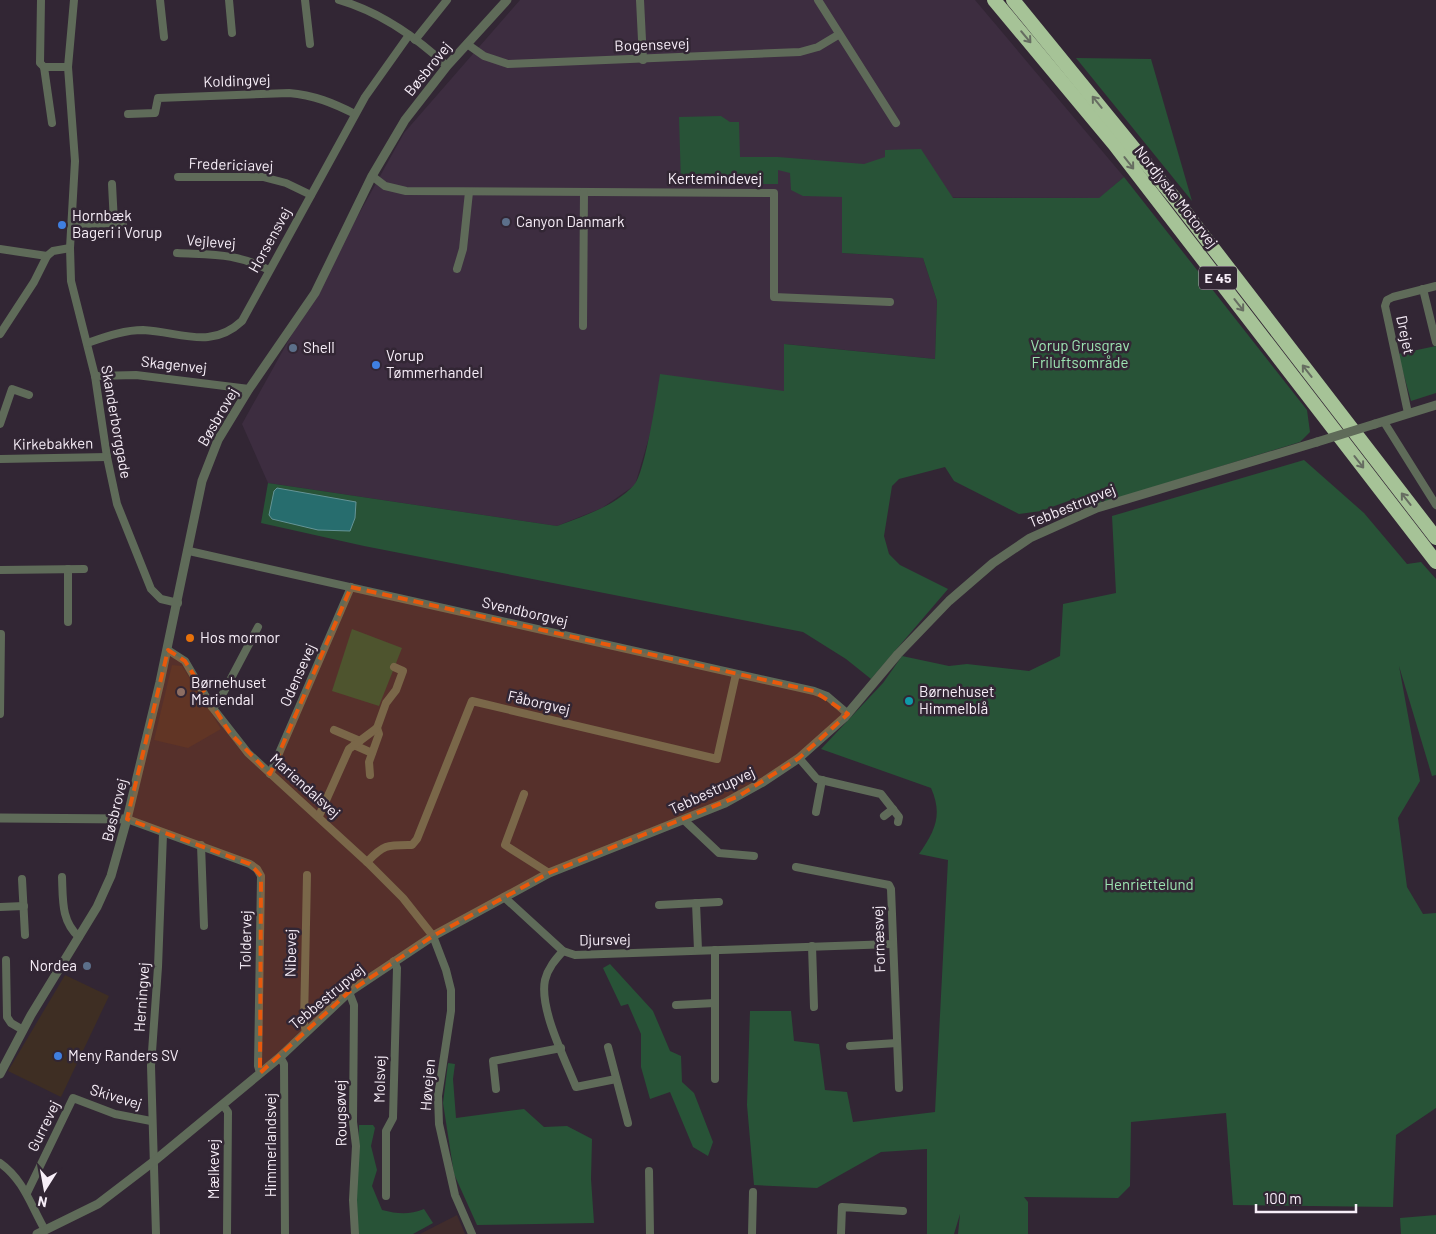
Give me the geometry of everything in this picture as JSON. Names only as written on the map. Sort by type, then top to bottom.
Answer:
[{"type":"highway","name":"Nordjyske Motorvej","points":[[994,0],[1119,151],[1436,562]]},
{"type":"highway","name":"Nordjyske Motorvej","points":[[1013,0],[1176,200],[1436,538]]},
{"type":"street","points":[[41,0],[40,63],[44,67],[52,123]]},
{"type":"street","name":"Skanderborggade","points":[[74,0],[68,67],[75,161],[73,224],[70,248],[71,281],[95,376],[107,457],[117,504],[150,590],[161,599],[178,603]]},
{"type":"street","points":[[160,0],[164,37]]},
{"type":"street","points":[[229,0],[232,32]]},
{"type":"street","points":[[305,0],[310,44]]},
{"type":"street","points":[[339,0],[357,3],[384,19],[412,37],[447,66]]},
{"type":"street","name":"Horsensvej","points":[[87,343],[133,331],[203,338],[215,337],[230,332],[242,321],[355,114],[385,66],[448,0]]},
{"type":"street","name":"Bøsbrovej","points":[[0,1074],[23,1030],[97,907],[111,876],[128,819],[168,650],[199,497],[209,459],[218,440],[249,389],[315,293],[372,176],[405,120],[447,66],[507,0]]},
{"type":"street","points":[[640,0],[642,60]]},
{"type":"street","points":[[818,0],[838,35],[896,123]]},
{"type":"street","name":"Bogensevej","points":[[467,44],[484,56],[508,64],[642,60],[800,52],[818,47],[838,35]]},
{"type":"street","points":[[44,67],[68,67]]},
{"type":"street","name":"Koldingvej","points":[[128,114],[155,113],[158,98],[289,93],[308,95],[329,101],[355,114]]},
{"type":"street","name":"Kertemindevej","points":[[372,176],[385,186],[406,191],[774,193],[774,297],[890,302]]},
{"type":"street","name":"Fredericiavej","points":[[178,177],[263,177],[286,182],[311,195]]},
{"type":"street","points":[[112,184],[114,223]]},
{"type":"street","points":[[457,269],[463,250],[469,192]]},
{"type":"street","points":[[583,326],[584,192]]},
{"type":"street","points":[[73,224],[123,222]]},
{"type":"street","points":[[0,334],[34,282],[47,256],[53,251],[70,248]]},
{"type":"street","points":[[0,249],[47,256]]},
{"type":"street","name":"Vejlevej","points":[[177,253],[230,255],[247,258],[269,270]]},
{"type":"street","name":"Drejet","points":[[1408,414],[1385,306],[1387,300],[1393,297],[1436,286]]},
{"type":"street","name":"Drejet","points":[[1423,289],[1436,342]]},
{"type":"street","name":"Skagenvej","points":[[95,376],[145,376],[249,389]]},
{"type":"street","points":[[0,424],[12,390],[29,395]]},
{"type":"street","name":"Tebbestrupvej","points":[[41,1232],[98,1204],[153,1162],[280,1057],[349,992],[433,936],[549,873],[684,820],[739,796],[799,758],[848,714],[898,654],[949,602],[993,563],[1030,538],[1097,508],[1436,405]]},
{"type":"street","points":[[1379,423],[1436,505]]},
{"type":"street","name":"Kirkebakken","points":[[0,459],[107,457]]},
{"type":"street","name":"Svendborgvej","points":[[189,551],[814,691],[827,696],[848,714]]},
{"type":"street","points":[[68,569],[68,622]]},
{"type":"street","points":[[0,570],[84,569]]},
{"type":"street","name":"Odensevej","points":[[270,774],[351,587]]},
{"type":"street","points":[[212,707],[218,703],[258,627]]},
{"type":"street","points":[[0,634],[0,714]]},
{"type":"street","name":"Mariendalsvej","points":[[168,650],[185,661],[212,707],[248,753],[367,862],[403,898],[433,936]]},
{"type":"street","points":[[370,775],[372,753],[378,734],[377,728],[386,703],[396,690],[403,671],[394,668]]},
{"type":"street","name":"Fåborgvej","points":[[367,862],[380,848],[390,844],[412,845],[417,839],[472,701],[717,759],[736,674]]},
{"type":"street","points":[[319,816],[349,749],[377,728]]},
{"type":"street","points":[[334,730],[372,753]]},
{"type":"street","points":[[799,758],[817,779],[880,794],[899,817],[898,822]]},
{"type":"street","points":[[816,812],[822,780]]},
{"type":"street","points":[[524,794],[505,845],[549,873]]},
{"type":"street","points":[[884,816],[893,809]]},
{"type":"street","points":[[0,818],[128,819]]},
{"type":"street","name":"Toldervej","points":[[128,819],[164,834],[201,845],[257,868],[261,876],[258,1066],[260,1073]]},
{"type":"street","points":[[684,820],[718,852],[754,856]]},
{"type":"street","name":"Herningvej","points":[[156,1234],[151,1121],[151,1066],[164,834]]},
{"type":"street","points":[[201,845],[204,926]]},
{"type":"street","name":"Fornæsvej","points":[[796,867],[889,885],[891,889],[899,1088]]},
{"type":"street","name":"Nibevej","points":[[306,1032],[304,1023],[307,875]]},
{"type":"street","points":[[62,877],[64,914],[71,930],[79,937]]},
{"type":"street","points":[[22,879],[25,935]]},
{"type":"street","name":"Djursvej","points":[[504,897],[562,951],[582,956],[698,950],[893,944]]},
{"type":"street","points":[[659,905],[719,902]]},
{"type":"street","points":[[696,904],[698,950]]},
{"type":"street","points":[[0,907],[24,906]]},
{"type":"street","name":"Høvejen","points":[[433,936],[446,970],[451,990],[451,1011],[438,1096],[439,1124],[455,1195],[472,1234]]},
{"type":"street","points":[[812,946],[814,1007]]},
{"type":"street","points":[[715,950],[715,1079]]},
{"type":"street","points":[[562,951],[550,966],[544,993],[546,1008],[576,1087],[616,1079]]},
{"type":"street","points":[[6,960],[7,1017],[11,1023],[23,1030]]},
{"type":"street","name":"Molsvej","points":[[386,1196],[386,1131],[393,1118],[397,968],[394,961]]},
{"type":"street","name":"Rougsøvej","points":[[349,992],[354,1005],[353,1122],[356,1146],[353,1200],[355,1234]]},
{"type":"street","points":[[676,1005],[715,1003]]},
{"type":"street","points":[[850,1046],[897,1043]]},
{"type":"street","points":[[608,1047],[628,1123]]},
{"type":"street","points":[[496,1089],[493,1061],[561,1048]]},
{"type":"street","name":"Himmerlandsvej","points":[[280,1057],[284,1064],[285,1234]]},
{"type":"street","name":"Skivevej","points":[[73,1098],[115,1114],[151,1121]]},
{"type":"street","name":"Gurrevej","points":[[27,1193],[73,1098]]},
{"type":"street","name":"Mælkevej","points":[[223,1105],[228,1112],[227,1234]]},
{"type":"street","points":[[0,1163],[16,1176],[27,1193],[41,1232]]},
{"type":"street","points":[[649,1171],[650,1234]]},
{"type":"street","points":[[752,1234],[753,1192]]},
{"type":"street","points":[[841,1234],[842,1207],[903,1212]]},
{"type":"highlighted area","points":[[351,587],[814,691],[848,714],[799,758],[739,796],[549,873],[433,936],[349,992],[260,1073],[261,876],[250,864],[127,819],[168,650],[185,661],[230,733],[270,774]]},
{"type":"shaded area","points":[[520,0],[975,0],[1124,177],[1100,198],[842,197],[842,253],[923,258],[937,301],[935,359],[785,344],[785,391],[650,434],[635,485],[602,508],[557,526],[268,483],[242,424],[404,133]]},
{"type":"shaded area","points":[[277,488],[356,502],[355,518],[350,531],[318,530],[272,519],[269,515],[274,491]]},
{"type":"shaded area","name":"Børnehuset Mariendal","points":[[172,665],[182,666],[221,729],[188,748],[154,740]]},
{"type":"shaded area","points":[[65,975],[109,996],[61,1097],[8,1071]]},
{"type":"shaded area","points":[[457,1215],[465,1234],[420,1234]]},
{"type":"green space","points":[[1076,58],[1151,59],[1192,201]]},
{"type":"green space","name":"Vorup Grusgrav Friluftsområde","points":[[721,116],[730,122],[739,122],[740,157],[778,157],[864,164],[885,157],[885,150],[921,149],[953,198],[1099,198],[1124,177],[1307,410],[1310,432],[1300,442],[1105,502],[1085,505],[1071,500],[1041,511],[1019,514],[954,481],[945,467],[899,479],[892,486],[884,536],[889,554],[900,565],[948,589],[871,679],[846,659],[803,632],[364,546],[261,523],[268,483],[557,526],[608,505],[634,485],[638,478],[646,450],[660,374],[784,391],[784,344],[935,359],[937,301],[923,258],[842,253],[842,197],[803,196],[791,190],[790,173],[778,170],[778,184],[681,184],[679,117]]},
{"type":"green space","points":[[1436,346],[1436,393],[1411,401],[1398,354]]},
{"type":"green space","name":"Henriettelund","points":[[1304,460],[1364,513],[1407,564],[1421,562],[1436,579],[1436,775],[1432,776],[1399,666],[1420,781],[1398,818],[1407,887],[1423,914],[1436,913],[1436,1108],[1396,1135],[1393,1207],[1233,1205],[1226,1113],[1131,1122],[1130,1186],[1118,1198],[1024,1197],[1028,1202],[1028,1234],[958,1234],[960,1214],[954,1234],[927,1234],[927,1149],[881,1152],[817,1188],[754,1185],[747,1105],[750,1011],[791,1011],[794,1041],[819,1044],[825,1090],[847,1092],[853,1122],[935,1112],[948,860],[919,854],[936,822],[935,798],[931,788],[821,749],[883,683],[902,656],[949,666],[967,664],[1029,671],[1060,656],[1063,604],[1116,593],[1112,516]]},
{"type":"green space","points":[[352,629],[402,648],[379,706],[332,691]]},
{"type":"green space","points":[[610,964],[653,1011],[670,1051],[681,1056],[682,1082],[694,1093],[713,1142],[708,1156],[693,1147],[670,1092],[650,1099],[641,1067],[641,1034],[628,1004],[621,1006],[603,968]]},
{"type":"green space","points":[[448,1063],[455,1064],[453,1079],[456,1118],[524,1109],[544,1127],[567,1126],[592,1139],[591,1179],[594,1223],[477,1225],[454,1174],[443,1103]]},
{"type":"green space","points":[[359,1125],[373,1125],[375,1128],[371,1146],[377,1170],[372,1186],[382,1210],[403,1213],[424,1209],[433,1223],[413,1234],[358,1234],[356,1197]]},
{"type":"green space","points":[[1436,1215],[1436,1234],[1401,1234],[1400,1218]]},
{"type":"place","name":"Canyon Danmark","points":[[506,222]]},
{"type":"place","name":"Hornbæk Bageri i Vorup","points":[[62,225]]},
{"type":"place","name":"Shell","points":[[293,348]]},
{"type":"place","name":"Vorup Tømmerhandel","points":[[376,365]]},
{"type":"place","name":"Hos mormor","points":[[190,638]]},
{"type":"place","name":"Børnehuset Mariendal","points":[[181,692]]},
{"type":"place","name":"Børnehuset Himmelblå","points":[[909,701]]},
{"type":"place","name":"Nordea","points":[[87,966]]},
{"type":"place","name":"Meny Randers SV","points":[[58,1056]]}]
